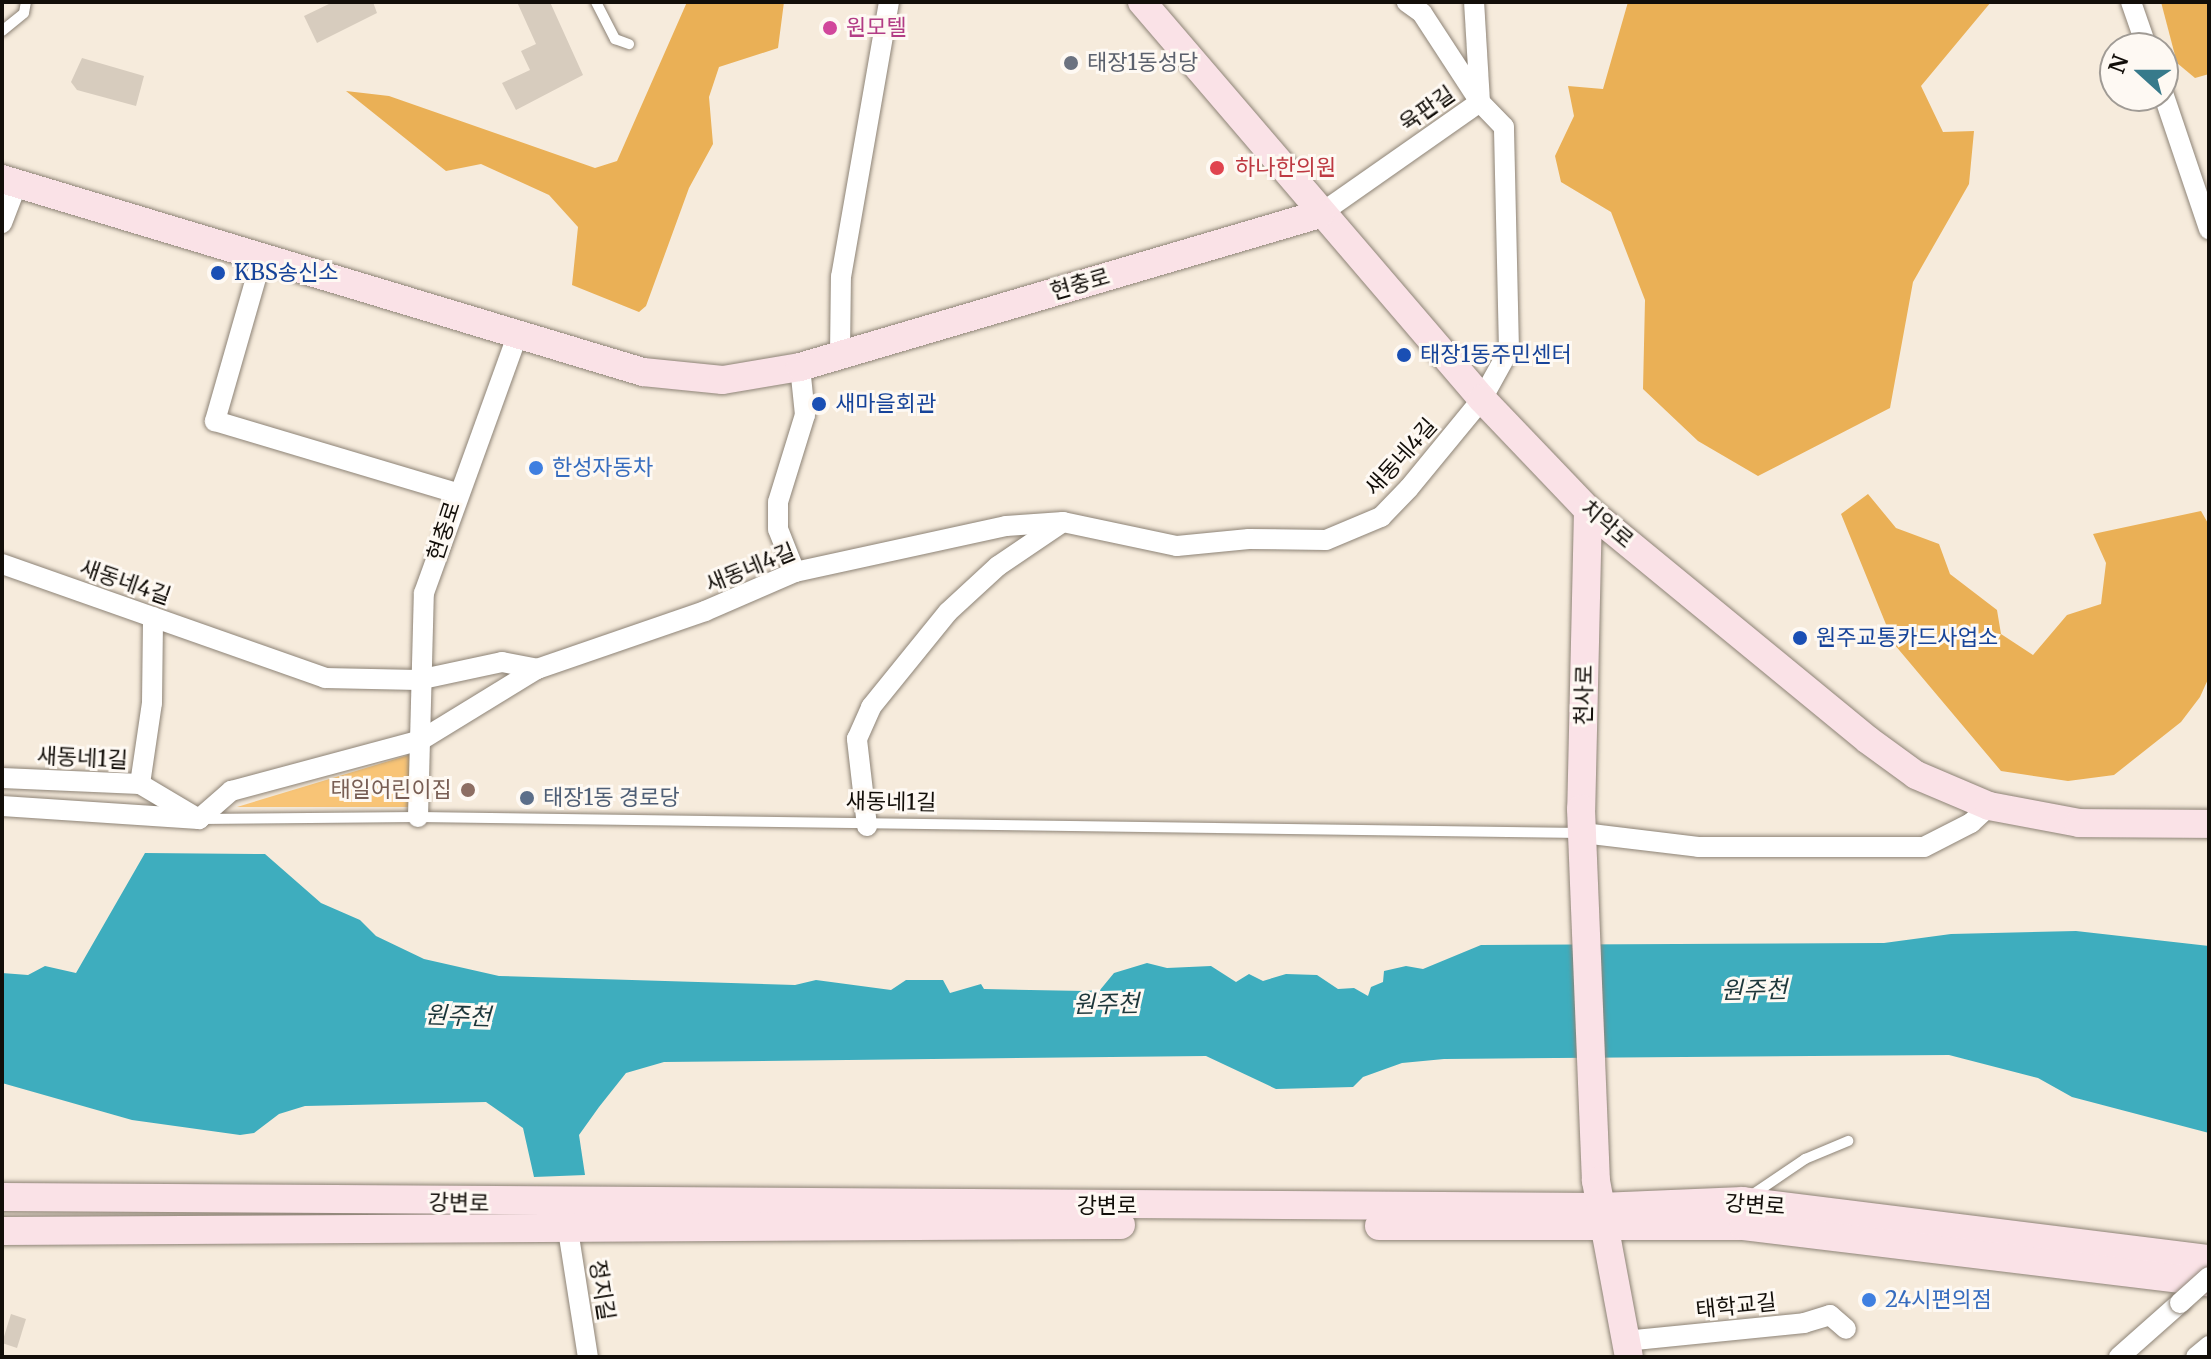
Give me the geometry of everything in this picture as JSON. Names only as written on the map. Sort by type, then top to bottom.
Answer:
[{"type":"street","points":[[840,354],[841,277],[889,2]]},
{"type":"street","name":"치악로","points":[[1142,2],[1320,214],[1482,399],[1588,510],[1868,740],[1916,775],[1989,806],[2079,823],[2209,824]]},
{"type":"street","name":"새동네4길","points":[[2,564],[325,678],[418,680],[502,662],[537,669],[705,611],[795,572],[1006,526],[1063,522],[1177,546],[1326,540],[1381,517],[1482,399],[1509,350],[1504,127],[1480,102],[1422,13],[1407,2]]},
{"type":"street","name":"육판길","points":[[1320,214],[1480,102],[1474,2]]},
{"type":"street","points":[[2131,2],[2141,32]]},
{"type":"street","points":[[2169,112],[2209,229]]},
{"type":"street","points":[[2,223],[9,182]]},
{"type":"street","name":"현충로","points":[[9,182],[643,372],[723,380],[800,367],[1320,214]]},
{"type":"street","points":[[262,257],[215,421],[456,493]]},
{"type":"street","name":"현충로","points":[[418,817],[421,740],[418,680],[424,593],[456,493],[518,333]]},
{"type":"street","points":[[795,572],[778,529],[778,502],[805,415],[800,367]]},
{"type":"street","name":"천사로","points":[[1588,510],[1583,880],[1600,1206]]},
{"type":"street","points":[[867,826],[857,739],[871,707],[948,612],[998,566],[1063,522]]},
{"type":"street","points":[[140,784],[152,703],[153,617]]},
{"type":"street","points":[[2,806],[199,819],[231,791],[421,740],[537,669]]},
{"type":"street","name":"새동네1길","points":[[2,778],[140,784],[199,819]]},
{"type":"street","points":[[1583,833],[1698,847],[1924,847],[1971,823],[1989,806]]},
{"type":"street","name":"강변로","points":[[2,1197],[566,1217],[1229,1224],[1743,1201],[2209,1259]]},
{"type":"street","points":[[1600,1206],[1627,1349]]},
{"type":"street","name":"강변로","points":[[1600,1206],[1743,1226],[2209,1279]]},
{"type":"street","name":"강변로","points":[[2,1231],[566,1217]]},
{"type":"street","name":"정지길","points":[[566,1217],[588,1357]]},
{"type":"street","points":[[2119,1357],[2209,1279]]},
{"type":"street","name":"태학교길","points":[[1627,1349],[1804,1323],[1830,1315],[1846,1329]]},
{"type":"street","points":[[2196,1357],[2209,1346]]},
{"type":"lane","points":[[2,31],[24,13],[26,2]]},
{"type":"lane","points":[[596,2],[615,39],[629,44]]},
{"type":"lane","name":"새동네1길","points":[[199,819],[418,817],[867,826],[1583,833]]},
{"type":"lane","points":[[1743,1201],[1805,1159],[1848,1141]]},
{"type":"shaded area","points":[[687,2],[784,2],[778,48],[719,67],[709,97],[713,144],[689,188],[646,306],[639,312],[572,285],[578,227],[549,195],[481,164],[446,171],[346,91],[389,96],[595,168],[617,161]]},
{"type":"shaded area","points":[[1628,2],[1991,2],[1921,86],[1943,132],[1974,131],[1969,184],[1913,282],[1890,408],[1758,476],[1698,441],[1643,389],[1645,300],[1611,212],[1561,182],[1555,156],[1574,116],[1568,86],[1603,89]]},
{"type":"shaded area","points":[[2161,2],[2209,2],[2209,74],[2195,78],[2179,65],[2179,32],[2169,32]]},
{"type":"shaded area","points":[[1868,494],[1896,528],[1939,544],[1950,574],[1997,610],[2001,634],[2033,655],[2067,615],[2101,604],[2106,563],[2093,534],[2201,511],[2209,525],[2209,677],[2200,697],[2181,722],[2114,775],[2068,781],[2001,771],[1894,644],[1841,514]]},
{"type":"shaded area","points":[[412,754],[413,807],[237,807]]},
{"type":"water","name":"원주천","points":[[145,853],[265,854],[321,903],[360,920],[376,936],[424,959],[499,976],[795,985],[816,980],[891,990],[906,980],[943,980],[950,993],[981,984],[984,989],[1085,991],[1100,990],[1114,973],[1147,963],[1167,968],[1211,966],[1236,982],[1249,974],[1263,981],[1286,974],[1317,975],[1338,989],[1354,988],[1368,996],[1371,987],[1383,982],[1384,971],[1406,966],[1423,969],[1481,945],[1884,943],[1951,934],[2076,931],[2209,946],[2209,1133],[2072,1097],[2038,1078],[1949,1055],[1444,1059],[1402,1063],[1363,1077],[1353,1087],[1276,1089],[1206,1056],[664,1062],[626,1073],[579,1135],[585,1175],[534,1177],[523,1128],[486,1102],[305,1106],[279,1114],[254,1133],[240,1135],[132,1120],[2,1083],[2,973],[28,975],[45,966],[76,973]]},
{"type":"building","points":[[333,2],[373,2],[377,13],[317,43],[304,16]]},
{"type":"building","points":[[517,2],[550,2],[583,75],[516,110],[502,83],[530,70],[521,51],[536,44]]},
{"type":"building","points":[[82,58],[144,76],[136,106],[77,90],[71,82]]},
{"type":"building","points":[[11,1314],[26,1319],[17,1348],[2,1343]]},
{"type":"place","name":"원모텔","points":[[830,28]]},
{"type":"place","name":"태장1동성당","points":[[1071,63]]},
{"type":"place","name":"하나한의원","points":[[1217,168]]},
{"type":"place","name":"KBS송신소","points":[[218,273]]},
{"type":"place","name":"태장1동주민센터","points":[[1404,355]]},
{"type":"place","name":"새마을회관","points":[[819,404]]},
{"type":"place","name":"한성자동차","points":[[536,468]]},
{"type":"place","name":"원주교통카드사업소","points":[[1800,638]]},
{"type":"place","name":"태일어린이집","points":[[468,790]]},
{"type":"place","name":"태장1동 경로당","points":[[527,798]]},
{"type":"place","name":"24시편의점","points":[[1869,1300]]}]
